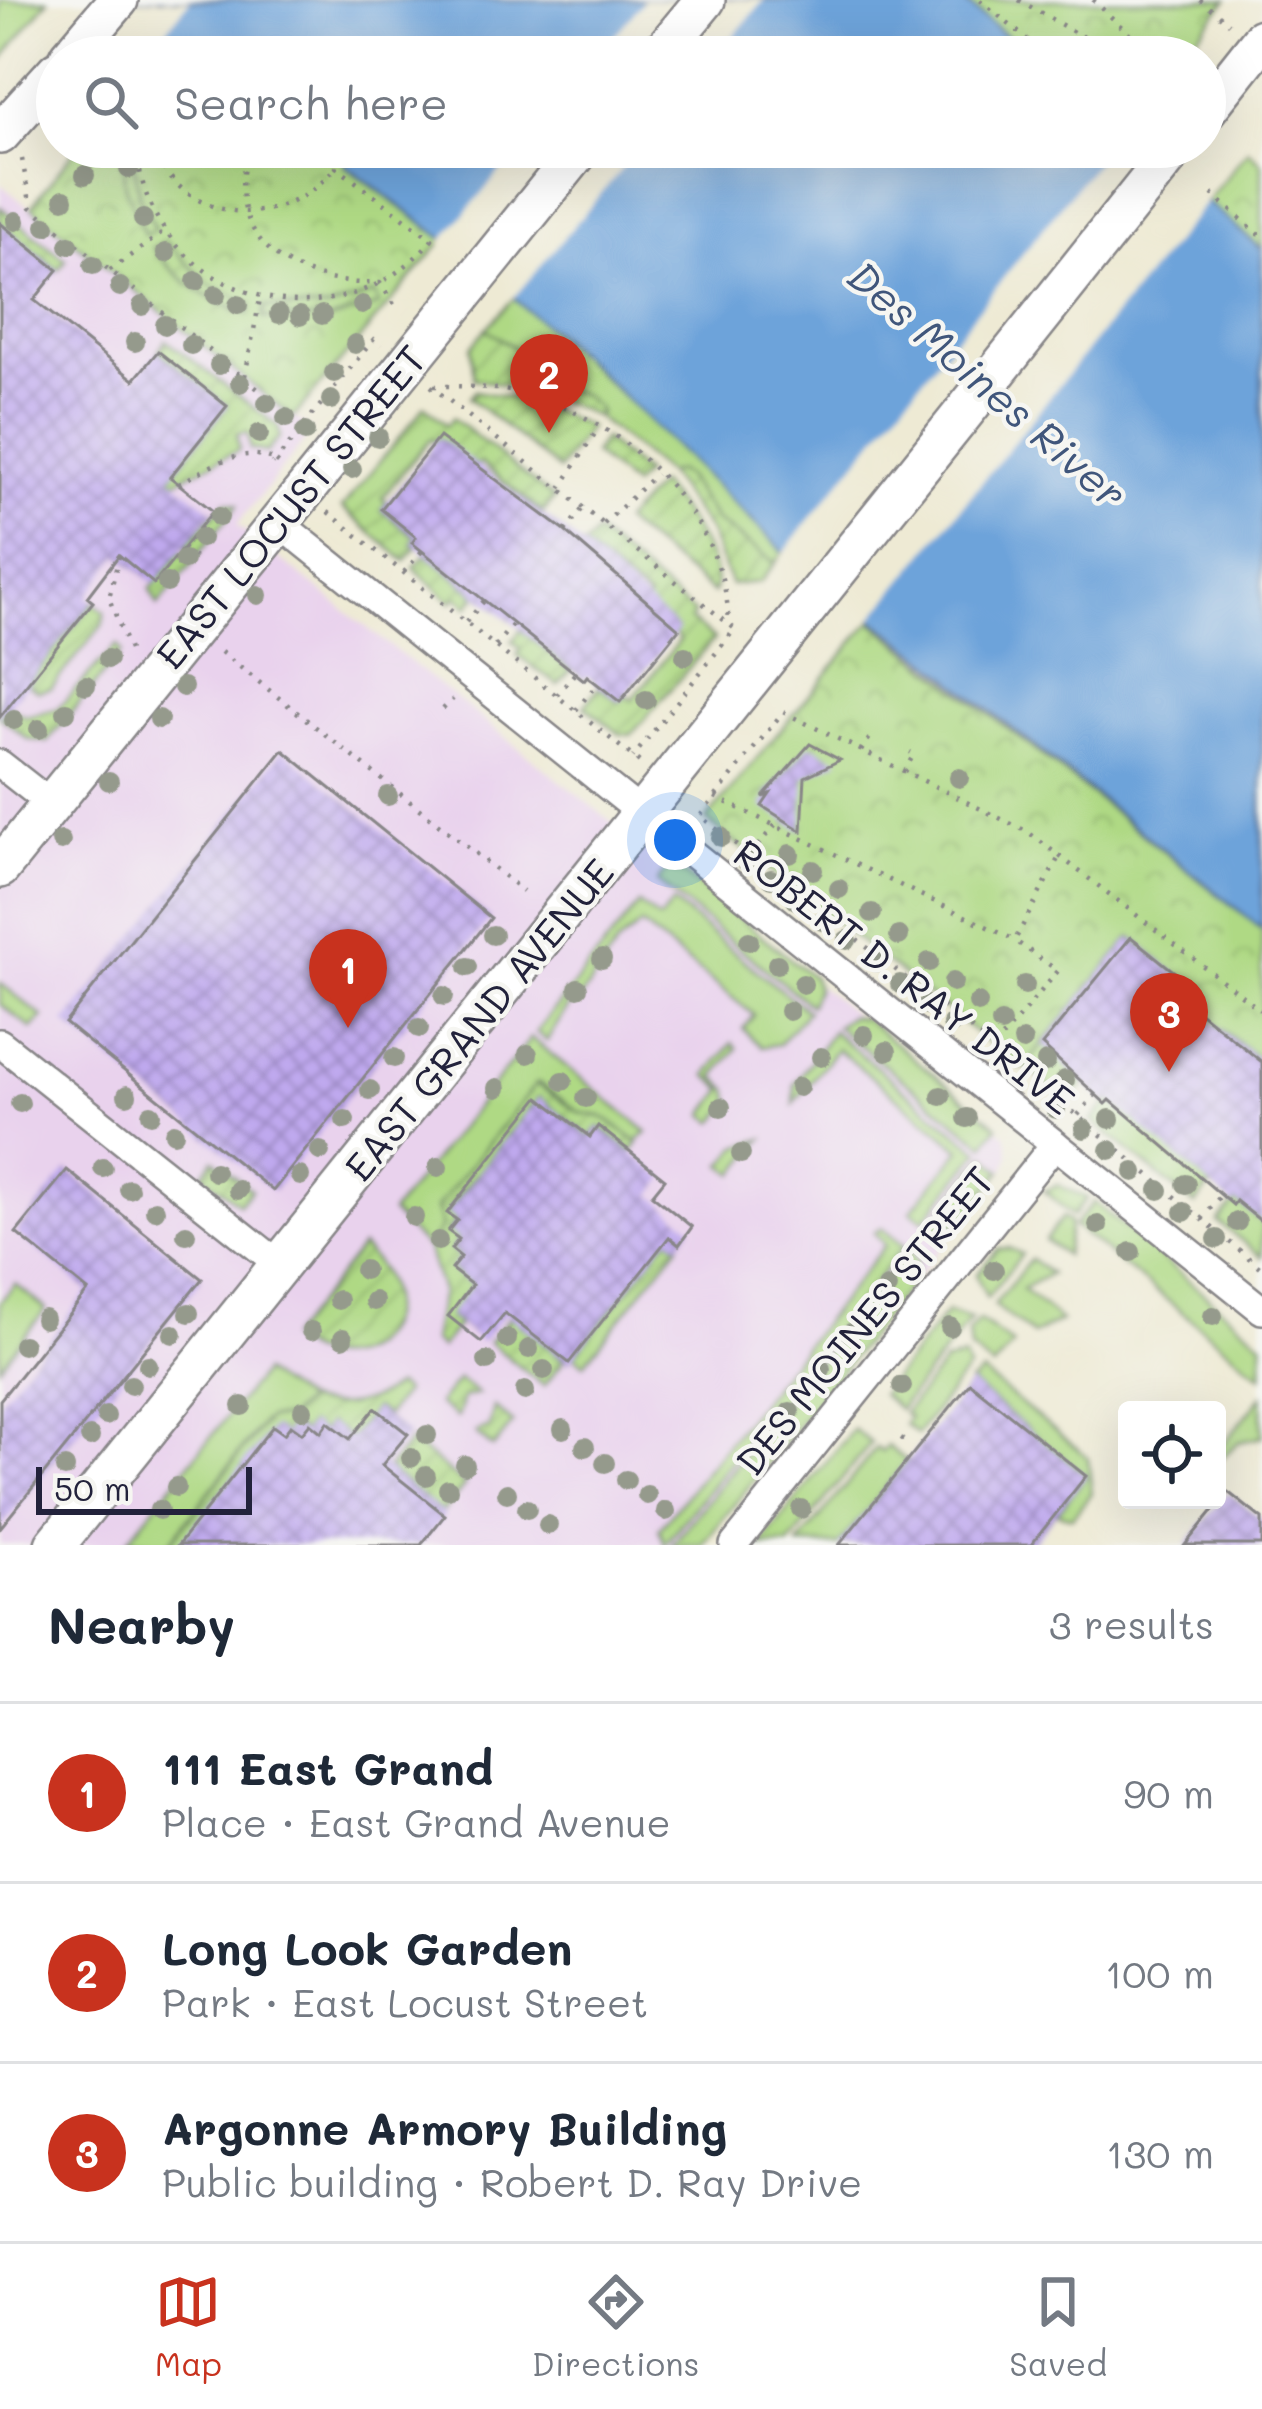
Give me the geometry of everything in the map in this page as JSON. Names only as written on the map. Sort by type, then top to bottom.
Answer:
[{"type":"main road","points":[[88,36],[118,0]]},
{"type":"main road","points":[[676,36],[706,0]]},
{"type":"main road","points":[[1226,75],[1250,34]]},
{"type":"main road","points":[[9,144],[36,103]]},
{"type":"main road","name":"EAST LOCUST STREET","points":[[0,868],[564,168]]},
{"type":"main road","name":"EAST GRAND AVENUE","points":[[55,1545],[1159,168]]},
{"type":"street","name":"ROBERT D. RAY DRIVE","points":[[277,521],[1262,1310]]},
{"type":"street","points":[[0,764],[51,804]]},
{"type":"street","points":[[0,1043],[280,1265]]},
{"type":"street","name":"DES MOINES STREET","points":[[734,1545],[1055,1144]]},
{"type":"path","points":[[980,0],[1023,36]]},
{"type":"path","points":[[1019,0],[1082,36]]},
{"type":"path","points":[[1094,0],[1132,36]]},
{"type":"path","points":[[1200,0],[1250,34]]},
{"type":"path","points":[[9,144],[31,207],[304,426]]},
{"type":"path","points":[[140,168],[146,197],[164,232],[211,277],[260,299],[316,304],[380,283],[432,239],[337,168]]},
{"type":"path","points":[[164,168],[194,198],[248,214],[291,204],[335,168]]},
{"type":"path","points":[[245,168],[242,186],[248,214],[269,249],[305,276],[336,283],[380,283]]},
{"type":"path","points":[[1212,194],[1262,237]]},
{"type":"path","points":[[110,270],[164,232]]},
{"type":"path","points":[[380,283],[398,309]]},
{"type":"path","points":[[244,377],[260,299]]},
{"type":"path","points":[[178,484],[239,455],[266,455],[277,463],[374,339],[381,345]]},
{"type":"path","points":[[324,507],[633,757],[735,629],[423,380]]},
{"type":"path","points":[[430,386],[512,391],[600,426],[658,472],[696,522],[718,564],[729,624]]},
{"type":"path","points":[[561,488],[600,426]]},
{"type":"path","points":[[604,524],[658,472]]},
{"type":"path","points":[[565,531],[584,507]]},
{"type":"path","points":[[183,548],[200,560]]},
{"type":"path","points":[[404,572],[422,550]]},
{"type":"path","points":[[119,556],[109,598],[129,650]]},
{"type":"path","points":[[466,622],[484,601]]},
{"type":"path","points":[[497,650],[513,624]]},
{"type":"path","points":[[221,652],[523,891]]},
{"type":"path","points":[[557,695],[575,674]]},
{"type":"path","points":[[576,710],[597,684]]},
{"type":"path","points":[[443,710],[457,695]]},
{"type":"path","points":[[702,814],[783,712],[1028,832],[1262,1012]]},
{"type":"path","points":[[861,751],[873,733]]},
{"type":"path","points":[[904,772],[914,754],[910,752]]},
{"type":"path","points":[[715,796],[1015,940],[1058,971],[994,1047]]},
{"type":"path","points":[[689,801],[1262,1269]]},
{"type":"path","points":[[750,855],[776,824]]},
{"type":"path","points":[[1015,940],[1059,856]]},
{"type":"path","points":[[1078,1115],[1095,1095]]},
{"type":"path","points":[[1202,1219],[1221,1195]]},
{"type":"shaded area","points":[[0,184],[312,431],[237,525],[1006,1134],[1010,1154],[1006,1167],[702,1545],[0,1545]]},
{"type":"green space","points":[[0,0],[48,0],[0,62]]},
{"type":"green space","points":[[962,0],[1227,0],[1197,36],[1006,36]]},
{"type":"green space","points":[[1248,150],[1262,164],[1262,249],[1206,202]]},
{"type":"green space","points":[[61,168],[348,168],[444,239],[293,418],[31,207]]},
{"type":"green space","points":[[123,168],[135,168],[140,199],[155,229],[145,235],[125,187]]},
{"type":"green space","points":[[0,207],[66,260],[58,270],[0,223]]},
{"type":"green space","points":[[165,241],[210,285],[252,304],[249,314],[208,297],[184,280],[153,248]]},
{"type":"green space","points":[[374,294],[379,305],[329,320],[263,318],[265,307],[327,309]]},
{"type":"green space","points":[[514,298],[709,474],[784,552],[775,563],[711,517],[679,472],[667,474],[596,417],[599,413],[547,382],[528,357],[486,329]]},
{"type":"green space","points":[[486,329],[528,357],[547,382],[583,395],[598,409],[596,417],[538,391],[474,379],[471,347]]},
{"type":"green space","points":[[166,340],[278,426],[280,436],[267,452],[250,449],[248,433],[237,434],[239,450],[175,481],[170,477],[227,406],[158,351]]},
{"type":"green space","points":[[475,391],[530,401],[589,427],[559,470],[469,398]]},
{"type":"green space","points":[[425,406],[447,425],[453,418],[554,499],[543,513],[480,463],[476,466],[430,439],[382,498],[387,502],[381,510],[416,537],[412,543],[417,547],[405,561],[342,508]]},
{"type":"green space","points":[[603,439],[644,473],[632,486],[593,454]]},
{"type":"green space","points":[[674,471],[685,476],[717,522],[775,563],[760,582],[731,585],[708,530],[667,474]]},
{"type":"green space","points":[[659,484],[707,553],[716,582],[713,593],[623,522]]},
{"type":"green space","points":[[226,502],[238,505],[198,555],[186,545]]},
{"type":"green space","points":[[596,533],[694,613],[690,620],[714,639],[631,735],[620,734],[584,706],[600,686],[619,702],[626,695],[632,700],[680,640],[646,603],[649,599],[584,547]]},
{"type":"green space","points":[[181,551],[194,561],[158,605],[150,590]]},
{"type":"green space","points":[[426,554],[477,595],[468,607],[457,597],[451,602],[414,568]]},
{"type":"green space","points":[[93,602],[104,612],[104,623],[51,688],[38,691],[27,684]]},
{"type":"green space","points":[[871,621],[1262,929],[1262,1062],[1198,1010],[1175,1007],[1191,986],[1131,937],[1022,1069],[706,820]]},
{"type":"green space","points":[[521,630],[571,670],[558,685],[517,655],[521,649],[512,641]]},
{"type":"green space","points":[[117,645],[122,652],[47,742],[28,739],[0,716],[0,701],[25,716],[57,709]]},
{"type":"green space","points":[[667,870],[684,874],[813,977],[817,988],[810,1005],[657,882]]},
{"type":"green space","points":[[673,903],[807,1011],[779,1044],[762,1047],[743,1029],[754,1015],[641,925],[618,944],[577,1003],[570,1003],[547,1041],[536,1032],[639,904],[659,920]]},
{"type":"green space","points":[[1056,979],[1087,1082],[1069,1103],[1000,1045]]},
{"type":"green space","points":[[0,983],[43,1017],[32,1029],[0,1004]]},
{"type":"green space","points":[[850,1016],[865,1019],[998,1126],[985,1145],[836,1026]]},
{"type":"green space","points":[[832,1031],[980,1151],[924,1220],[911,1211],[961,1149],[837,1049],[794,1103],[795,1084]]},
{"type":"green space","points":[[531,1038],[648,1132],[636,1142],[603,1117],[580,1113],[539,1083],[441,1220],[441,1231],[427,1248],[391,1213]]},
{"type":"green space","points":[[732,1043],[737,1048],[715,1076],[729,1090],[732,1102],[715,1122],[705,1114],[724,1089],[707,1075]]},
{"type":"green space","points":[[536,1084],[580,1113],[603,1117],[639,1143],[632,1152],[599,1127],[590,1137],[539,1097],[447,1212],[457,1220],[448,1230],[459,1239],[451,1249],[461,1257],[452,1269],[473,1285],[449,1316],[458,1325],[440,1348],[432,1341],[441,1291],[427,1248],[442,1226],[436,1208]]},
{"type":"green space","points":[[1110,1100],[1213,1183],[1195,1205],[1092,1121]]},
{"type":"green space","points":[[763,1139],[735,1174],[723,1165],[738,1147]]},
{"type":"green space","points":[[986,1155],[1002,1171],[962,1221],[941,1229],[930,1225]]},
{"type":"green space","points":[[214,1159],[251,1190],[239,1204],[202,1174]]},
{"type":"green space","points":[[1058,1185],[1087,1198],[1073,1216],[1044,1191]]},
{"type":"green space","points":[[1236,1201],[1262,1222],[1262,1257],[1218,1222]]},
{"type":"green space","points":[[1094,1202],[1262,1342],[1262,1376],[1074,1226]]},
{"type":"green space","points":[[1063,1217],[1070,1223],[1065,1255],[1045,1240]]},
{"type":"green space","points":[[881,1228],[904,1246],[665,1544],[659,1529],[885,1245],[874,1233]]},
{"type":"green space","points":[[669,1237],[679,1245],[584,1364],[574,1356]]},
{"type":"green space","points":[[361,1247],[381,1271],[390,1295],[389,1318],[379,1337],[362,1351],[341,1357],[315,1354],[288,1339]]},
{"type":"green space","points":[[998,1249],[1022,1254],[987,1298],[976,1275]]},
{"type":"green space","points":[[909,1250],[917,1262],[915,1279],[702,1545],[672,1545]]},
{"type":"green space","points":[[1031,1259],[1050,1274],[1022,1289],[1061,1321],[1033,1335],[994,1305]]},
{"type":"green space","points":[[15,1284],[46,1309],[0,1366],[0,1302]]},
{"type":"green space","points":[[947,1312],[971,1319],[899,1409],[881,1394]]},
{"type":"green space","points":[[510,1316],[564,1360],[544,1386],[489,1342]]},
{"type":"green space","points":[[979,1320],[1013,1345],[993,1368],[970,1350],[968,1333]]},
{"type":"green space","points":[[964,1358],[968,1369],[917,1434],[904,1424],[909,1417],[904,1413],[945,1362]]},
{"type":"green space","points":[[262,1373],[305,1401],[288,1418],[264,1421],[168,1545],[128,1540]]},
{"type":"green space","points":[[982,1373],[1088,1457],[1092,1493],[1072,1517],[1057,1513],[1086,1476],[970,1383]]},
{"type":"green space","points":[[458,1379],[478,1394],[463,1398],[457,1418],[438,1404]]},
{"type":"green space","points":[[396,1386],[404,1392],[386,1416],[375,1408],[350,1439],[329,1423],[321,1432],[309,1424],[302,1433],[292,1425],[182,1545],[168,1545],[268,1418],[288,1418],[305,1401],[352,1404]]},
{"type":"green space","points":[[1262,1396],[1262,1437],[1239,1442],[1226,1454],[1226,1441]]},
{"type":"green space","points":[[494,1407],[513,1423],[493,1448],[475,1433],[489,1427]]},
{"type":"green space","points":[[853,1429],[871,1443],[789,1545],[760,1545]]},
{"type":"green space","points":[[410,1441],[465,1485],[442,1513],[387,1469]]},
{"type":"green space","points":[[887,1446],[907,1461],[839,1545],[798,1545],[876,1448],[882,1452]]},
{"type":"water","points":[[122,0],[962,0],[1006,36],[169,36]]},
{"type":"water","name":"Des Moines River","points":[[349,168],[1167,168],[1262,249],[1262,929],[922,656],[784,552],[591,365],[444,239]]},
{"type":"pier","points":[[116,0],[190,0],[158,36]]},
{"type":"pier","points":[[644,0],[764,0],[734,36],[614,36]]},
{"type":"pier","points":[[503,168],[622,168],[510,302],[440,243]]},
{"type":"pier","points":[[1091,168],[1176,168],[1210,197],[867,625],[780,557]]},
{"type":"building","points":[[0,223],[58,270],[34,300],[134,380],[158,351],[227,406],[170,477],[213,511],[154,584],[119,555],[87,597],[93,602],[0,717]]},
{"type":"building","points":[[439,437],[565,531],[679,629],[620,702],[587,676],[584,680],[412,543],[416,537],[381,509]]},
{"type":"building","points":[[810,744],[840,760],[805,777],[802,831],[762,806],[770,794],[763,797]]},
{"type":"building","points":[[283,750],[491,918],[273,1191],[65,1023]]},
{"type":"building","points":[[1131,937],[1192,986],[1182,998],[1262,1062],[1262,1222],[1236,1201],[1233,1205],[1110,1100],[1106,1104],[1042,1045]]},
{"type":"building","points":[[539,1097],[590,1137],[598,1126],[665,1179],[652,1195],[692,1227],[679,1245],[669,1237],[569,1363],[505,1313],[481,1342],[448,1316],[472,1285],[451,1269],[461,1257],[451,1249],[459,1239],[448,1231],[457,1220],[447,1213]]},
{"type":"building","points":[[67,1170],[202,1279],[0,1528],[0,1400],[88,1291],[16,1233]]},
{"type":"building","points":[[970,1383],[1086,1476],[1031,1545],[839,1545]]},
{"type":"building","points":[[375,1408],[408,1434],[382,1465],[445,1515],[421,1545],[178,1545],[273,1426],[284,1434],[291,1425],[302,1433],[310,1423],[321,1432],[328,1422],[350,1439]]},
{"type":"building","points":[[1226,1494],[1262,1519],[1262,1545],[1185,1545],[1214,1509],[1226,1509]]},
{"type":"place","name":"Long Look Garden","points":[[549,433]]},
{"type":"place","name":"111 East Grand","points":[[348,1028]]},
{"type":"place","name":"Argonne Armory Building","points":[[1169,1072]]}]
